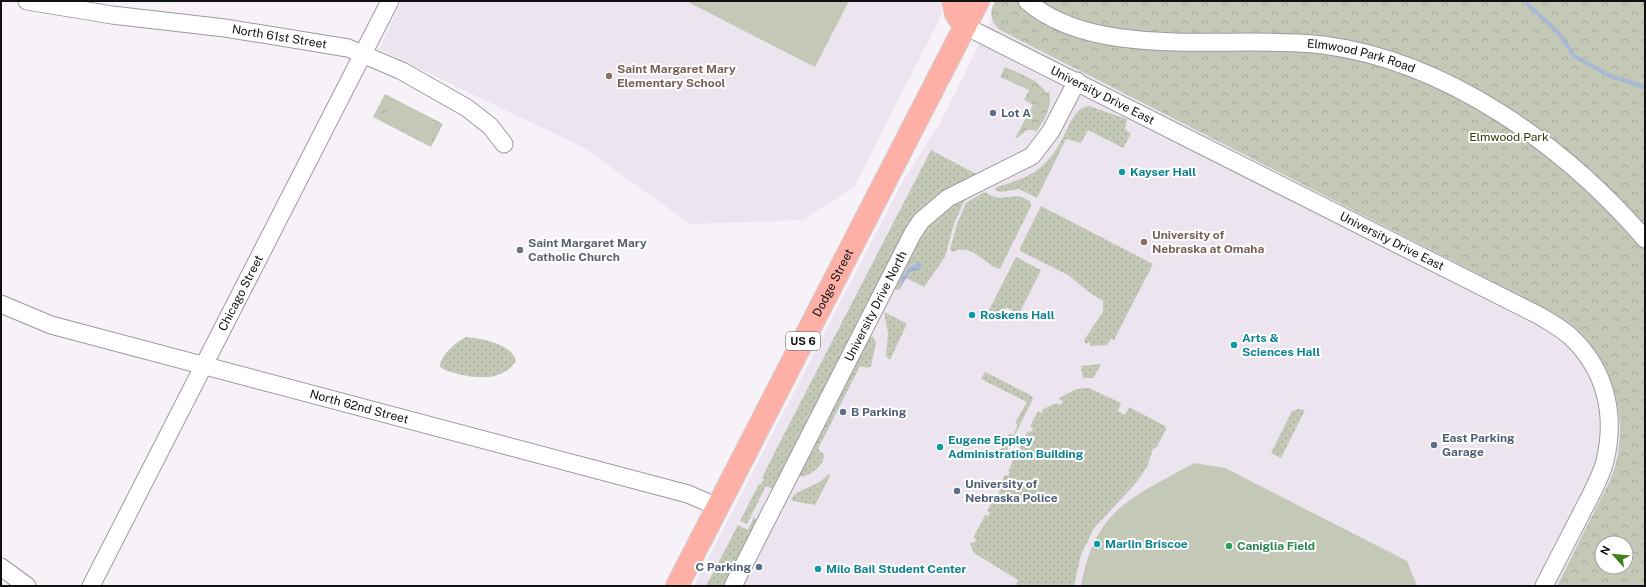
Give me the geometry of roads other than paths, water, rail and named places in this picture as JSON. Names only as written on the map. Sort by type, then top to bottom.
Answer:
[{"type":"highway","points":[[953,1],[956,14],[965,26]]},
{"type":"highway","name":"Dodge Street","points":[[677,586],[978,1]]},
{"type":"street","name":"North 61st Street","points":[[27,1],[97,13],[225,28],[348,48],[402,71],[467,108],[490,126],[504,144]]},
{"type":"street","name":"Chicago Street","points":[[91,586],[364,55],[390,1]]},
{"type":"street","name":"Elmwood Park Road","points":[[1027,1],[1038,11],[1067,25],[1118,37],[1174,42],[1284,42],[1323,45],[1378,57],[1418,72],[1481,102],[1537,137],[1587,178],[1645,239]]},
{"type":"street","name":"University Drive East","points":[[965,26],[1540,316],[1572,338],[1593,363],[1600,378],[1610,408],[1608,442],[1605,462],[1596,483],[1544,586]]},
{"type":"street","name":"University Drive North","points":[[733,586],[913,233],[921,221],[948,198],[1032,156],[1051,132],[1076,81]]},
{"type":"street","name":"North 62nd Street","points":[[1,304],[51,325],[688,494],[718,508]]},
{"type":"street","points":[[1,568],[26,586]]},
{"type":"water","points":[[917,262],[922,264],[921,269],[910,272],[901,287],[901,277],[904,276],[907,269]]},
{"type":"waterway","points":[[1524,1],[1558,32],[1574,56],[1610,76],[1645,87]]},
{"type":"place","name":"Saint Margaret Mary Elementary School","points":[[609,76]]},
{"type":"place","name":"Lot A","points":[[993,113]]},
{"type":"place","name":"Kayser Hall","points":[[1122,172]]},
{"type":"place","name":"University of Nebraska at Omaha","points":[[1144,242]]},
{"type":"place","name":"Saint Margaret Mary Catholic Church","points":[[520,250]]},
{"type":"place","name":"Roskens Hall","points":[[972,315]]},
{"type":"place","name":"Arts & Sciences Hall","points":[[1234,345]]},
{"type":"place","name":"B Parking","points":[[843,412]]},
{"type":"place","name":"East Parking Garage","points":[[1434,445]]},
{"type":"place","name":"Eugene Eppley Administration Building","points":[[940,447]]},
{"type":"place","name":"University of Nebraska Police","points":[[957,491]]},
{"type":"place","name":"Marlin Briscoe","points":[[1097,544]]},
{"type":"place","name":"Caniglia Field","points":[[1229,546]]},
{"type":"place","name":"C Parking","points":[[759,567]]},
{"type":"place","name":"Milo Bail Student Center","points":[[818,569]]},
{"type":"park label","name":"Elmwood Park","points":[[1509,137]]}]
